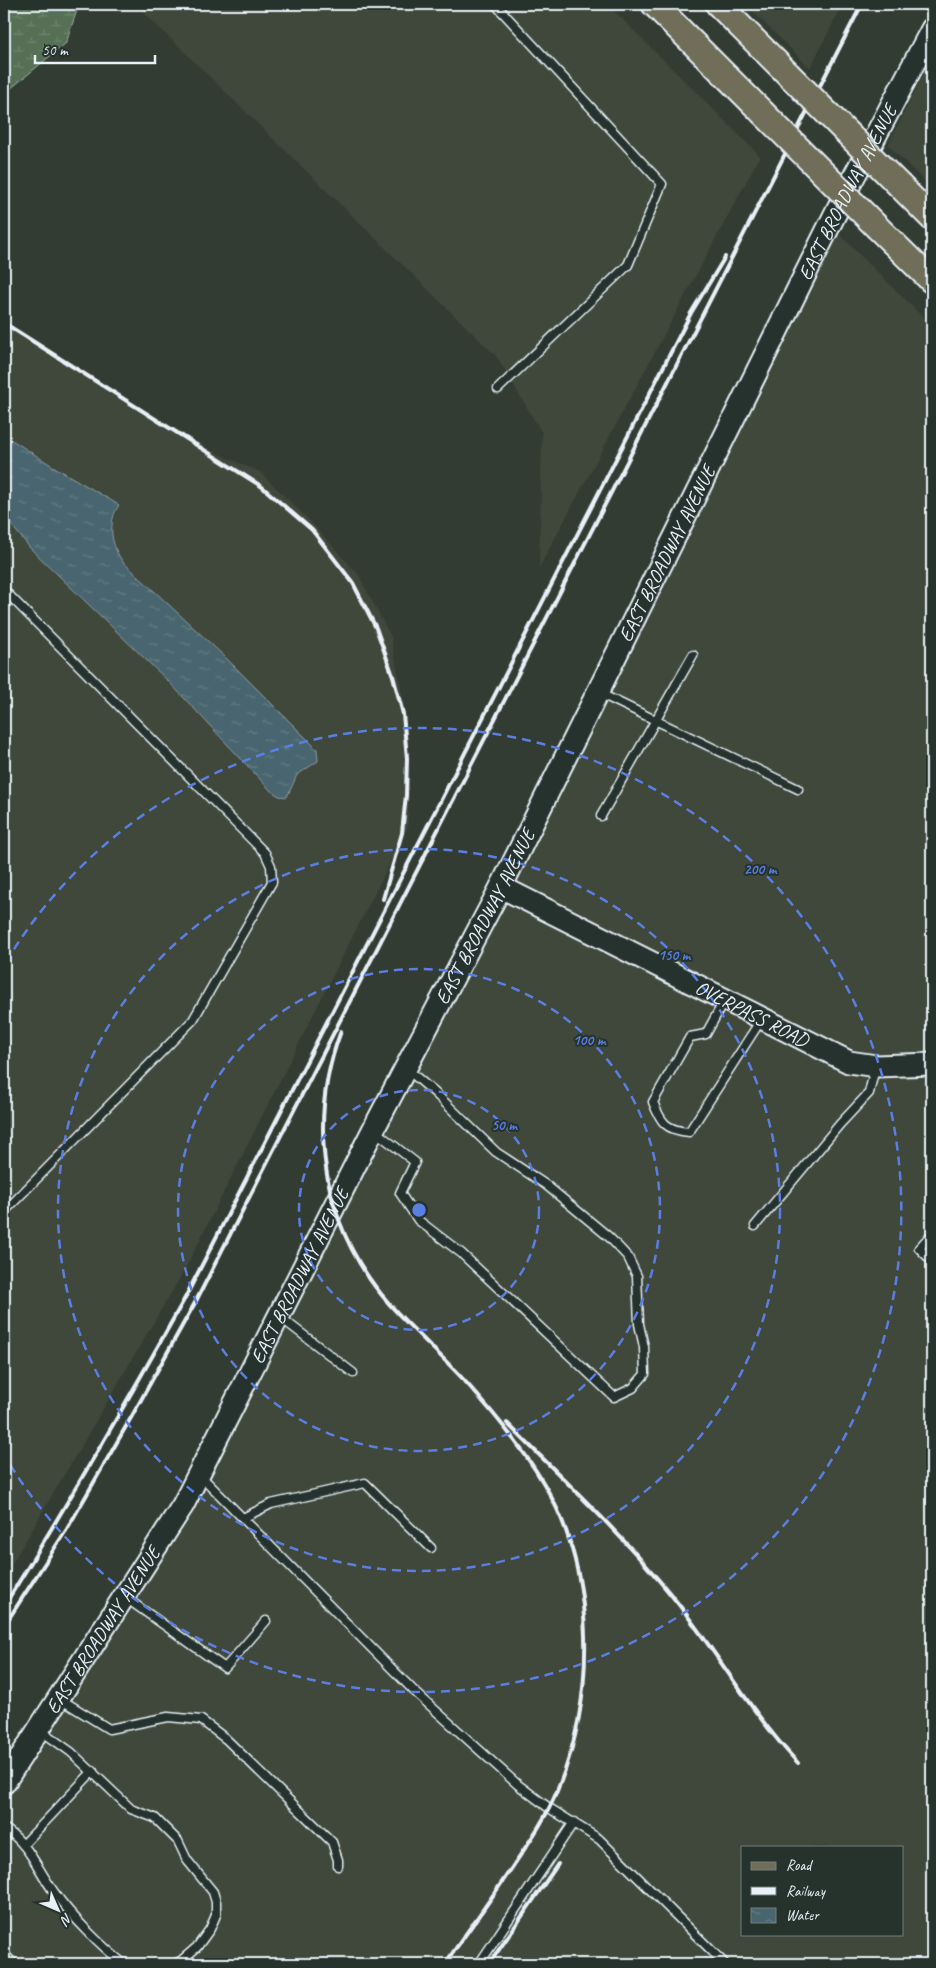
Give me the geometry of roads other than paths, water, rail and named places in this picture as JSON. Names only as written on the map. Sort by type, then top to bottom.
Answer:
[{"type":"main road","points":[[654,4],[932,282]]},
{"type":"main road","points":[[718,4],[932,218]]},
{"type":"main road","name":"EAST BROADWAY AVENUE","points":[[4,1783],[183,1505],[373,1130],[501,887],[849,186],[932,29]]},
{"type":"main road","name":"OVERPASS ROAD","points":[[501,887],[849,1062],[876,1066],[932,1064]]},
{"type":"lane","points":[[495,4],[662,184],[628,265],[498,389]]},
{"type":"lane","points":[[4,590],[265,852],[271,866],[272,882],[193,1020],[4,1212]]},
{"type":"lane","points":[[601,816],[693,654]]},
{"type":"lane","points":[[597,692],[798,789]]},
{"type":"lane","points":[[725,1000],[706,1034],[690,1037],[653,1102],[660,1120],[676,1131],[689,1132],[762,1018]]},
{"type":"lane","points":[[755,1226],[840,1124],[869,1093],[876,1066]]},
{"type":"lane","points":[[373,1130],[415,1162],[400,1193],[418,1220],[462,1253],[614,1398],[633,1388],[645,1374],[644,1347],[639,1324],[637,1276],[628,1257],[610,1238],[546,1185],[496,1152],[436,1093],[406,1069]]},
{"type":"lane","points":[[932,1234],[919,1248],[932,1261]]},
{"type":"lane","points":[[278,1316],[353,1373]]},
{"type":"lane","points":[[199,1474],[414,1691],[517,1784],[549,1808],[599,1838],[725,1964]]},
{"type":"lane","points":[[243,1518],[271,1504],[364,1483],[431,1548]]},
{"type":"lane","points":[[124,1597],[225,1668],[266,1621]]},
{"type":"lane","points":[[59,1698],[110,1729],[168,1716],[201,1720],[226,1739],[332,1842],[338,1866]]},
{"type":"lane","points":[[39,1729],[93,1771],[131,1809],[155,1818],[161,1823],[178,1841],[187,1860],[213,1892],[216,1902],[216,1915],[210,1929],[197,1947],[175,1964]]},
{"type":"lane","points":[[23,1845],[93,1771]]},
{"type":"lane","points":[[479,1964],[574,1822]]},
{"type":"lane","points":[[4,1828],[17,1837],[54,1892],[70,1912],[124,1964]]},
{"type":"lane","points":[[4,1954],[14,1964]]},
{"type":"water","points":[[4,435],[119,505],[113,519],[112,534],[113,542],[123,562],[224,656],[317,749],[318,761],[297,775],[287,797],[279,796],[271,791],[170,683],[30,548],[4,516]]},
{"type":"railway","points":[[4,1626],[67,1529],[196,1301],[862,4]]},
{"type":"railway","points":[[4,1606],[51,1530],[185,1298],[691,313],[725,257]]},
{"type":"railway","points":[[4,323],[261,486],[312,530],[353,583],[376,628],[393,676],[403,714],[407,758],[402,833],[383,899]]},
{"type":"railway","points":[[341,1031],[331,1062],[325,1094],[323,1126],[325,1158],[330,1189],[339,1220],[352,1250],[379,1292],[474,1391],[526,1456],[544,1484],[561,1519],[574,1556],[582,1595],[585,1636],[584,1676],[579,1716],[570,1754],[557,1791],[534,1835],[445,1964]]},
{"type":"railway","points":[[507,1423],[592,1508],[653,1573],[688,1617],[764,1723],[798,1763]]},
{"type":"railway","points":[[489,1964],[558,1864]]}]
